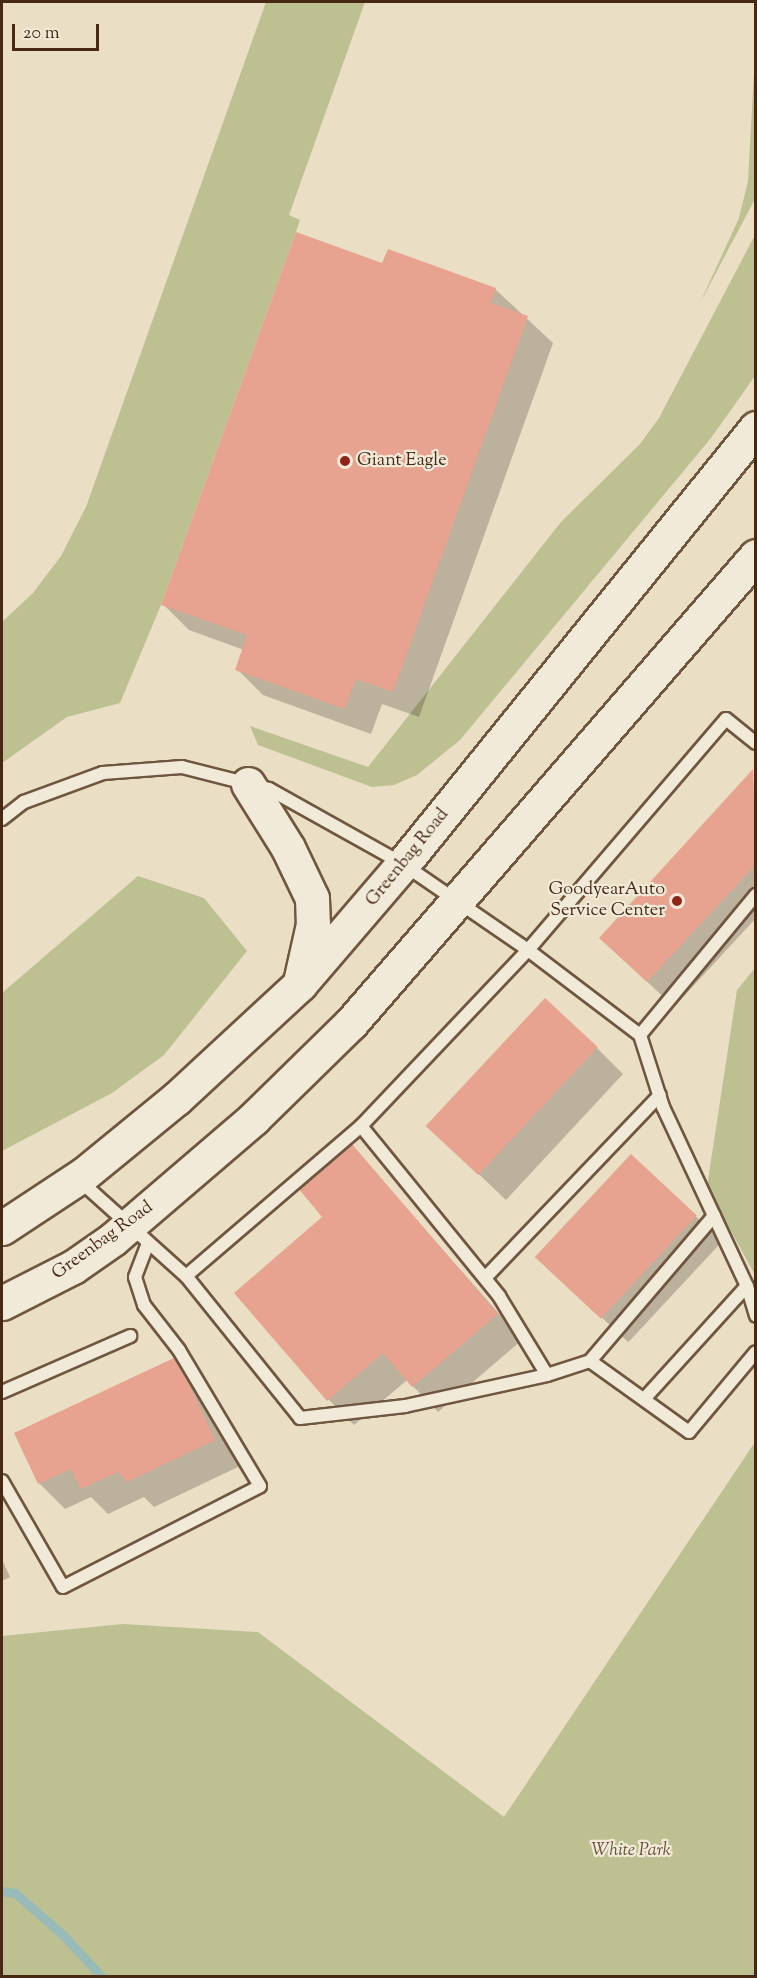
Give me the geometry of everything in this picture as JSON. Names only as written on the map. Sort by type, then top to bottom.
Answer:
[{"type":"main road","name":"Greenbag Road","points":[[2,1228],[77,1178],[177,1098],[300,984],[403,864],[756,428]]},
{"type":"main road","name":"Greenbag Road","points":[[2,1303],[138,1235],[351,1023],[756,556]]},
{"type":"main road","points":[[248,784],[288,848],[312,898],[313,924],[300,984]]},
{"type":"lane","points":[[186,1276],[361,1126],[528,950],[726,719],[756,743]]},
{"type":"lane","points":[[2,819],[24,802],[103,772],[182,767],[269,789],[403,864],[528,950],[640,1035],[660,1095],[747,1286],[756,1316]]},
{"type":"lane","points":[[640,1035],[756,895]]},
{"type":"lane","points":[[485,1278],[660,1095]]},
{"type":"lane","points":[[361,1126],[485,1278],[547,1375]]},
{"type":"lane","points":[[77,1178],[186,1276],[300,1418],[405,1406],[547,1375],[590,1360],[714,1216]]},
{"type":"lane","points":[[2,1480],[63,1587],[260,1486],[179,1350],[144,1305],[135,1277],[138,1235]]},
{"type":"lane","points":[[645,1398],[747,1286]]},
{"type":"lane","points":[[2,1392],[130,1336]]},
{"type":"lane","points":[[590,1360],[689,1432],[756,1352]]},
{"type":"green space","points":[[266,2],[365,2],[289,215],[300,220],[296,232],[161,605],[120,703],[67,717],[2,763],[2,622],[33,593],[61,556],[86,507]]},
{"type":"green space","points":[[755,54],[755,199],[700,303],[739,218],[748,181]]},
{"type":"green space","points":[[755,235],[755,376],[711,438],[460,740],[417,775],[394,785],[372,787],[258,745],[250,726],[368,767],[561,522],[640,444],[659,418]]},
{"type":"green space","points":[[138,876],[204,898],[247,951],[164,1055],[112,1093],[2,1151],[2,993]]},
{"type":"green space","points":[[755,968],[755,1275],[707,1187],[737,990]]},
{"type":"green space","name":"White Park","points":[[755,1442],[755,1976],[2,1976],[2,1636],[123,1624],[258,1632],[504,1817]]},
{"type":"building","name":"Giant Eagle","points":[[296,232],[382,263],[388,249],[496,288],[491,303],[528,316],[393,692],[356,679],[345,709],[235,670],[247,635],[161,605]]},
{"type":"building","name":"GoodyearAuto Service Center","points":[[753,769],[756,864],[647,982],[599,938]]},
{"type":"building","points":[[545,998],[598,1047],[478,1175],[426,1126]]},
{"type":"building","points":[[351,1143],[498,1314],[412,1387],[383,1353],[327,1401],[234,1293],[322,1217],[298,1188]]},
{"type":"building","points":[[631,1154],[697,1215],[601,1319],[535,1257]]},
{"type":"building","points":[[176,1357],[215,1440],[127,1482],[118,1472],[81,1489],[71,1469],[38,1484],[14,1433]]},
{"type":"waterway","points":[[2,1891],[15,1893],[65,1937],[101,1976]]},
{"type":"place","name":"Giant Eagle","points":[[345,461]]},
{"type":"place","name":"GoodyearAuto Service Center","points":[[677,901]]}]
